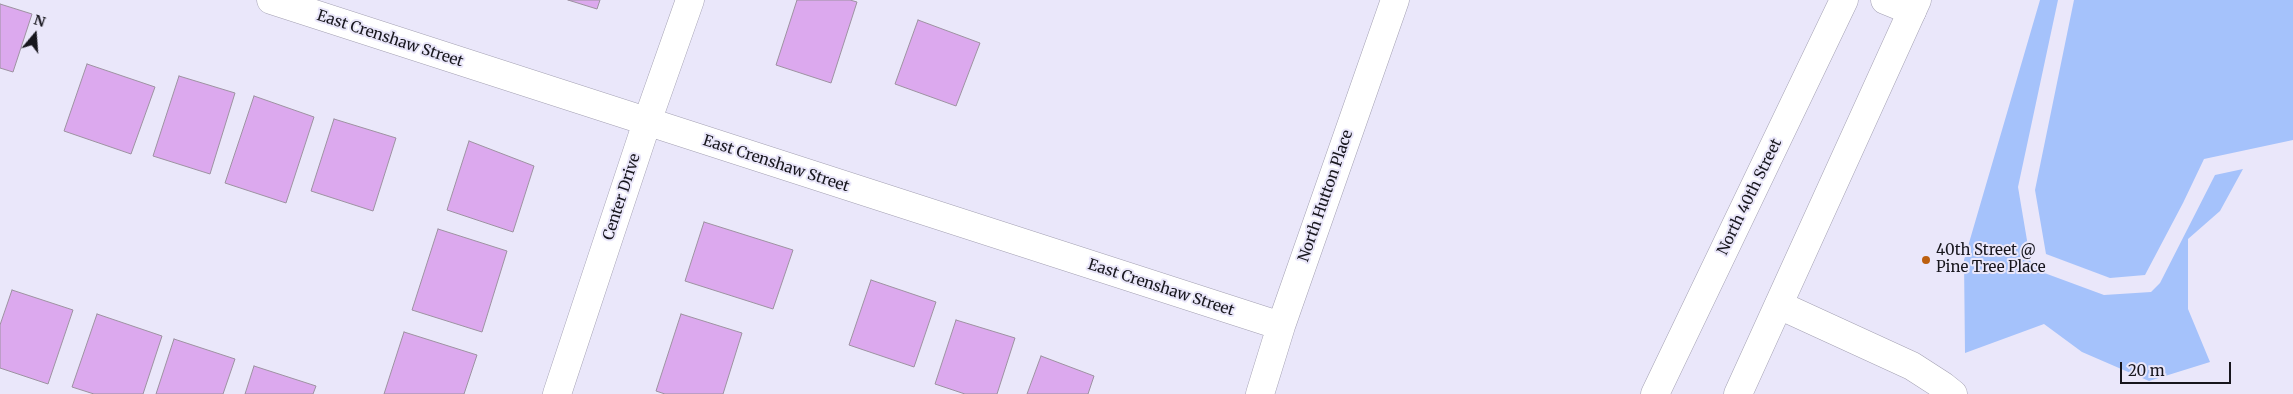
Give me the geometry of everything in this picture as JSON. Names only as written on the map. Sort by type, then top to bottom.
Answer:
[{"type":"street","name":"East Crenshaw Street","points":[[271,0],[1280,326]]},
{"type":"street","name":"Center Drive","points":[[557,394],[647,122],[690,0]]},
{"type":"street","name":"North Hutton Place","points":[[1260,394],[1280,326],[1395,0]]},
{"type":"street","name":"North 40th Street","points":[[1655,394],[1844,0]]},
{"type":"street","points":[[1738,394],[1914,5],[1885,0]]},
{"type":"street","points":[[1778,305],[1912,366],[1944,386],[1953,394]]},
{"type":"water","points":[[2040,0],[2058,0],[2018,187],[2031,264],[2039,271],[2104,295],[2151,292],[2160,283],[2215,175],[2243,169],[2220,211],[2188,239],[2188,309],[2210,362],[2149,381],[2082,352],[2044,324],[1965,353],[1964,260]]},
{"type":"water","points":[[2074,0],[2293,0],[2293,140],[2204,159],[2145,275],[2110,278],[2046,254],[2035,190]]},
{"type":"building","points":[[568,0],[600,0],[597,9]]},
{"type":"building","points":[[797,0],[850,0],[857,2],[831,83],[776,65]]},
{"type":"building","points":[[0,4],[32,14],[13,72],[0,68]]},
{"type":"building","points":[[918,20],[980,43],[956,106],[895,84]]},
{"type":"building","points":[[87,64],[155,87],[131,154],[64,131]]},
{"type":"building","points":[[179,76],[235,93],[210,174],[153,156]]},
{"type":"building","points":[[254,96],[314,117],[286,203],[225,183]]},
{"type":"building","points":[[334,119],[396,138],[373,211],[311,191]]},
{"type":"building","points":[[469,141],[534,166],[513,232],[447,210]]},
{"type":"building","points":[[704,222],[793,250],[773,309],[685,281]]},
{"type":"building","points":[[438,229],[507,251],[482,332],[412,310]]},
{"type":"building","points":[[871,280],[936,302],[914,367],[849,345]]},
{"type":"building","points":[[12,290],[73,310],[48,384],[0,368],[0,325]]},
{"type":"building","points":[[97,314],[162,336],[143,394],[94,394],[72,387]]},
{"type":"building","points":[[681,314],[742,333],[723,394],[665,394],[656,391]]},
{"type":"building","points":[[956,320],[1015,338],[997,394],[965,394],[935,384]]},
{"type":"building","points":[[404,332],[477,355],[464,394],[384,394]]},
{"type":"building","points":[[174,339],[235,359],[223,394],[156,394]]},
{"type":"building","points":[[1041,356],[1094,376],[1088,394],[1027,394]]},
{"type":"building","points":[[254,366],[316,386],[313,394],[245,394]]},
{"type":"place","name":"40th Street @ Pine Tree Place","points":[[1926,260]]}]
